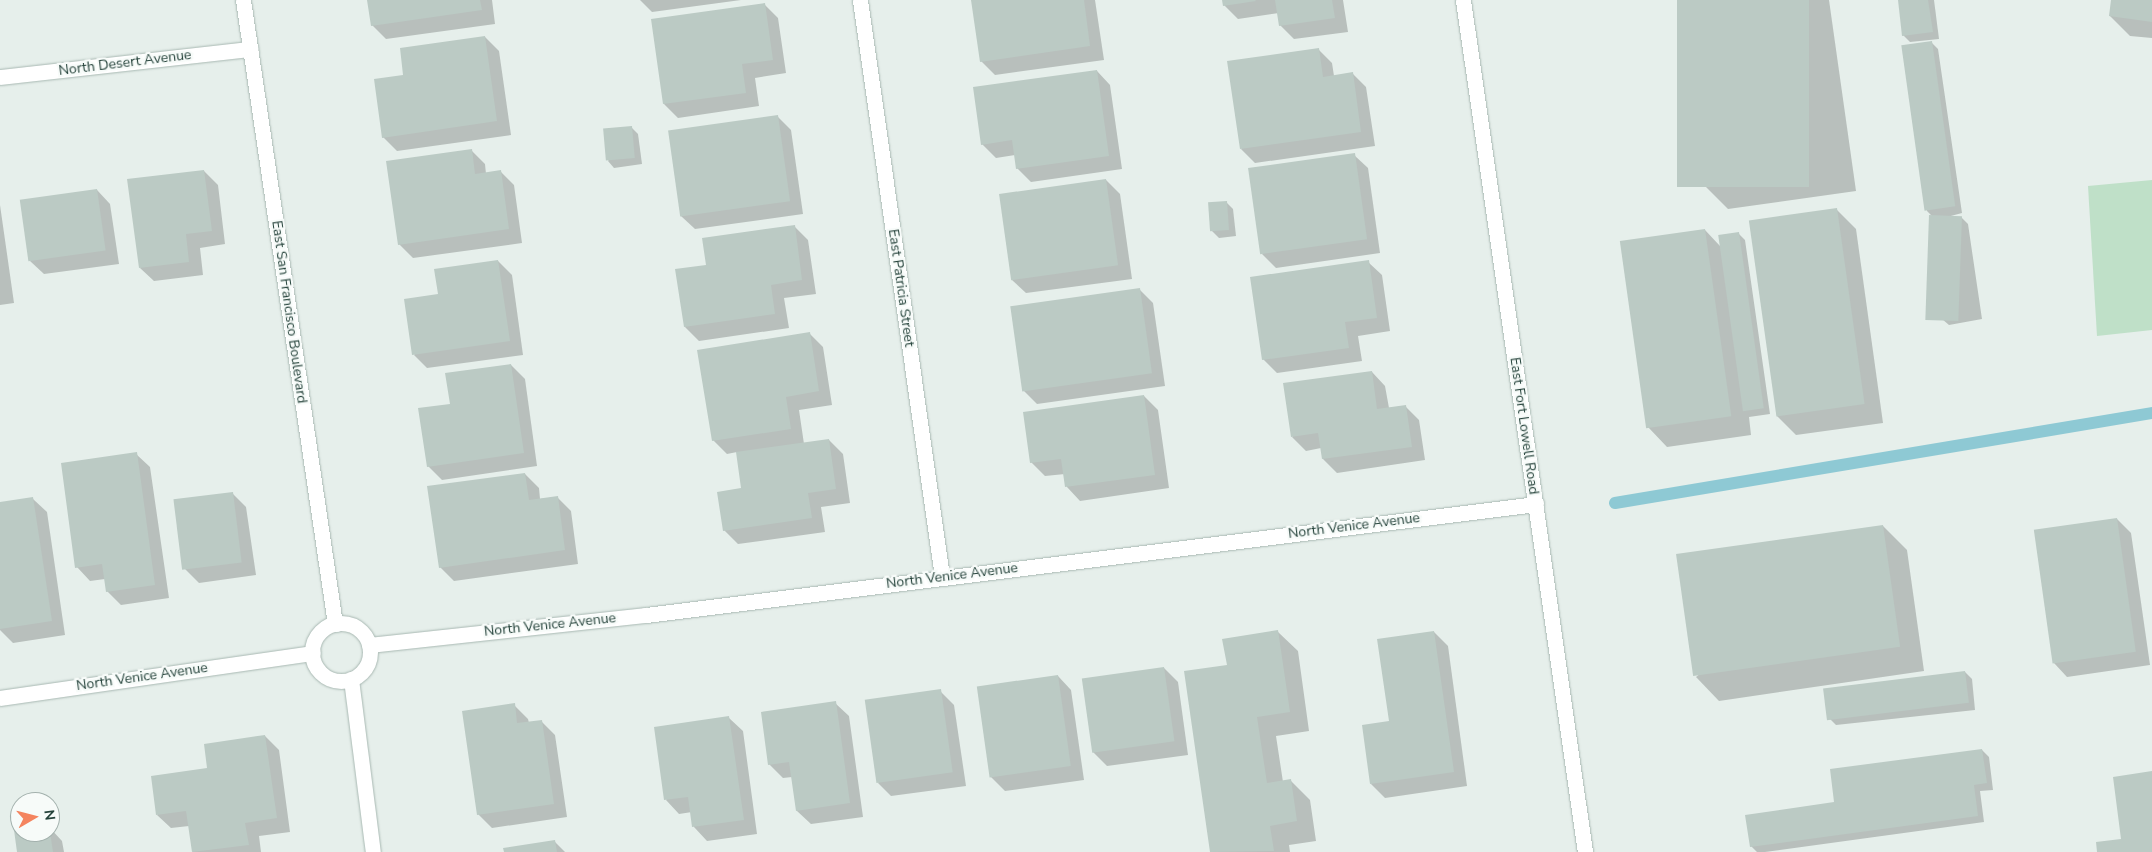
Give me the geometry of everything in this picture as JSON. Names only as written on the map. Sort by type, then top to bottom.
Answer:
[{"type":"street","name":"East San Francisco Boulevard","points":[[243,0],[336,624]]},
{"type":"street","name":"East Patricia Street","points":[[860,0],[942,577]]},
{"type":"street","name":"East Fort Lowell Road","points":[[1463,0],[1585,852]]},
{"type":"street","name":"North Desert Avenue","points":[[0,77],[250,48]]},
{"type":"street","name":"North Venice Avenue","points":[[369,645],[646,615],[1536,504]]},
{"type":"street","points":[[336,624],[350,624],[358,628],[364,634],[369,645],[369,660],[365,668],[351,679],[332,679],[323,674],[316,666],[313,653],[316,638],[322,630],[336,624]]},
{"type":"street","name":"North Venice Avenue","points":[[0,698],[313,653]]},
{"type":"street","points":[[351,679],[373,852]]},
{"type":"green space","points":[[2152,180],[2152,330],[2097,336],[2088,186]]},
{"type":"building","points":[[367,0],[480,0],[482,10],[371,26]]},
{"type":"building","points":[[971,0],[1084,0],[1090,46],[980,62]]},
{"type":"building","points":[[1222,0],[1255,0],[1256,1],[1223,6]]},
{"type":"building","points":[[1275,0],[1332,0],[1335,18],[1279,26]]},
{"type":"building","points":[[1677,0],[1809,0],[1809,187],[1677,187]]},
{"type":"building","points":[[1898,0],[1928,0],[1933,32],[1902,36]]},
{"type":"building","points":[[2111,0],[2152,0],[2152,22],[2109,16]]},
{"type":"building","points":[[765,3],[773,60],[742,64],[746,93],[663,104],[651,19]]},
{"type":"building","points":[[485,36],[497,121],[382,138],[374,79],[403,75],[400,48]]},
{"type":"building","points":[[1932,41],[1955,206],[1925,211],[1901,45]]},
{"type":"building","points":[[1319,48],[1323,77],[1353,72],[1361,132],[1240,149],[1227,61]]},
{"type":"building","points":[[1097,70],[1109,156],[1016,169],[1012,140],[981,145],[973,87]]},
{"type":"building","points":[[778,115],[790,201],[680,217],[668,130]]},
{"type":"building","points":[[632,126],[635,158],[606,160],[603,129]]},
{"type":"building","points":[[472,149],[475,174],[501,170],[509,229],[398,245],[386,161]]},
{"type":"building","points":[[1355,153],[1367,239],[1260,254],[1248,168]]},
{"type":"building","points":[[204,170],[212,231],[186,234],[189,262],[139,268],[127,179]]},
{"type":"building","points":[[1106,179],[1118,265],[1011,280],[999,194]]},
{"type":"building","points":[[97,189],[106,250],[28,261],[20,200]]},
{"type":"building","points":[[1227,201],[1229,230],[1210,231],[1208,202]]},
{"type":"building","points":[[1837,208],[1865,404],[1776,416],[1749,220]]},
{"type":"building","points":[[1929,215],[1962,216],[1958,321],[1925,320]]},
{"type":"building","points":[[795,225],[802,280],[771,285],[775,314],[684,327],[675,269],[706,265],[702,238]]},
{"type":"building","points":[[1705,229],[1731,416],[1646,428],[1620,241]]},
{"type":"building","points":[[1739,232],[1764,408],[1743,411],[1718,235]]},
{"type":"building","points":[[498,260],[510,341],[412,355],[404,299],[438,294],[434,269]]},
{"type":"building","points":[[1369,260],[1377,318],[1345,322],[1349,348],[1262,360],[1250,277]]},
{"type":"building","points":[[1140,288],[1152,373],[1022,391],[1010,306]]},
{"type":"building","points":[[810,332],[819,391],[786,397],[791,429],[712,441],[697,350]]},
{"type":"building","points":[[511,364],[524,453],[427,467],[418,408],[450,404],[445,373]]},
{"type":"building","points":[[1372,371],[1377,409],[1406,405],[1412,447],[1322,459],[1318,433],[1291,437],[1283,383]]},
{"type":"building","points":[[1144,395],[1155,475],[1065,487],[1061,459],[1030,463],[1023,412]]},
{"type":"building","points":[[829,439],[836,489],[808,493],[812,518],[723,531],[717,492],[741,488],[736,452]]},
{"type":"building","points":[[137,452],[155,585],[106,592],[102,564],[75,568],[61,463]]},
{"type":"building","points":[[525,473],[529,500],[558,496],[565,550],[439,568],[427,486]]},
{"type":"building","points":[[233,492],[242,562],[182,570],[173,499]]},
{"type":"building","points":[[33,497],[52,621],[0,629],[0,502]]},
{"type":"building","points":[[2117,518],[2136,652],[2053,663],[2034,530]]},
{"type":"building","points":[[1883,525],[1900,647],[1693,676],[1676,554]]},
{"type":"building","points":[[1278,630],[1290,712],[1257,717],[1267,783],[1291,779],[1297,821],[1270,826],[1274,851],[1210,852],[1184,671],[1227,665],[1222,639]]},
{"type":"building","points":[[1434,631],[1454,772],[1370,784],[1362,725],[1389,721],[1377,639]]},
{"type":"building","points":[[1164,667],[1174,741],[1092,753],[1082,679]]},
{"type":"building","points":[[1965,671],[1969,703],[1827,720],[1823,688]]},
{"type":"building","points":[[1058,675],[1071,766],[990,778],[977,686]]},
{"type":"building","points":[[941,689],[953,772],[876,783],[865,700]]},
{"type":"building","points":[[836,701],[850,803],[796,811],[789,762],[768,765],[761,712]]},
{"type":"building","points":[[515,703],[517,723],[542,720],[554,804],[477,815],[462,711]]},
{"type":"building","points":[[729,716],[744,820],[692,827],[688,797],[664,800],[654,727]]},
{"type":"building","points":[[265,735],[277,818],[245,823],[249,845],[192,852],[186,811],[156,815],[151,776],[207,768],[204,744]]},
{"type":"building","points":[[1982,749],[1987,783],[1974,785],[1978,816],[1750,847],[1745,815],[1834,802],[1830,769]]},
{"type":"building","points":[[2152,771],[2152,852],[2097,852],[2096,842],[2121,839],[2113,777]]},
{"type":"building","points":[[555,840],[557,852],[504,852],[503,848]]},
{"type":"building","points":[[16,842],[52,842],[53,852],[17,852]]},
{"type":"waterway","points":[[1615,503],[2152,413]]}]
